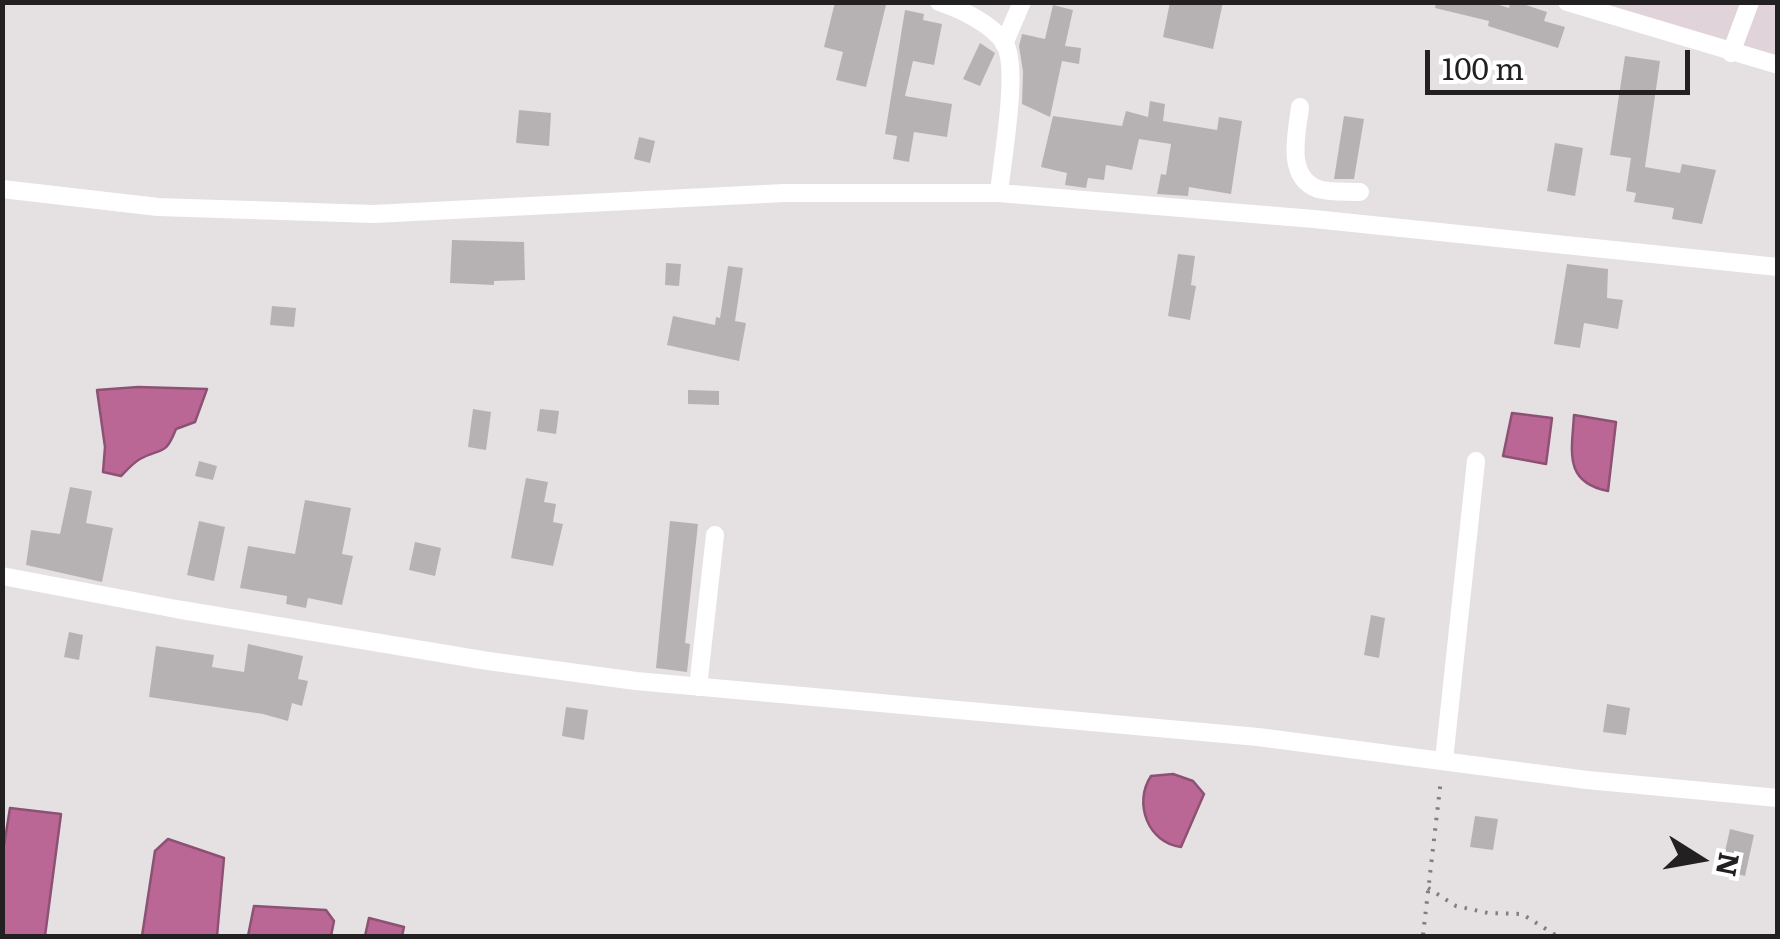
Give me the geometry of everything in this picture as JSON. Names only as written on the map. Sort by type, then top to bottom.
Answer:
[{"type":"street","points":[[939,2],[986,26],[1004,44],[1011,70],[1000,192]]},
{"type":"street","points":[[1004,44],[1022,2]]},
{"type":"street","points":[[1567,2],[1778,65]]},
{"type":"street","points":[[1731,53],[1750,2]]},
{"type":"street","points":[[1300,107],[1294,156],[1304,178],[1318,189],[1360,192]]},
{"type":"street","points":[[2,188],[158,207],[374,214],[784,193],[1000,192],[1314,219],[1778,267]]},
{"type":"street","points":[[1314,219],[1318,189]]},
{"type":"street","points":[[1444,760],[1476,460]]},
{"type":"street","points":[[698,687],[715,535]]},
{"type":"street","points":[[2,576],[488,660],[698,687],[1258,737],[1587,780],[1778,798]]},
{"type":"path","points":[[1423,935],[1444,760]]},
{"type":"path","points":[[1428,888],[1456,906],[1522,914],[1558,936]]},
{"type":"shaded area","points":[[1599,3],[1777,3],[1777,57]]},
{"type":"shaded area","points":[[207,389],[195,422],[176,429],[166,448],[137,461],[121,476],[103,472],[105,447],[97,390]]},
{"type":"shaded area","points":[[1512,413],[1552,418],[1546,464],[1503,456]]},
{"type":"shaded area","points":[[1574,415],[1616,422],[1608,491],[1594,487],[1577,472],[1572,452]]},
{"type":"shaded area","points":[[1173,774],[1193,781],[1204,794],[1181,847],[1169,844],[1152,830],[1144,809],[1143,798],[1151,776]]},
{"type":"shaded area","points":[[10,808],[61,814],[45,936],[3,936],[2,858]]},
{"type":"shaded area","points":[[168,839],[224,858],[217,936],[142,936],[155,851]]},
{"type":"shaded area","points":[[254,906],[326,910],[334,921],[331,936],[248,936]]},
{"type":"shaded area","points":[[369,918],[404,927],[402,936],[365,936]]},
{"type":"building","points":[[835,2],[886,5],[866,87],[836,80],[843,52],[824,47]]},
{"type":"building","points":[[1170,2],[1223,2],[1213,49],[1163,37]]},
{"type":"building","points":[[1436,2],[1490,2],[1509,8],[1510,2],[1517,2],[1547,12],[1544,21],[1565,27],[1558,48],[1488,26],[1489,21],[1435,8]]},
{"type":"building","points":[[1053,5],[1073,10],[1065,46],[1081,48],[1079,64],[1062,61],[1050,117],[1022,104],[1019,46],[1022,34],[1045,39]]},
{"type":"building","points":[[905,10],[942,24],[934,65],[913,61],[905,96],[952,104],[947,137],[914,132],[909,162],[893,159],[897,136],[885,134]]},
{"type":"building","points":[[980,43],[995,53],[980,86],[963,79]]},
{"type":"building","points":[[1625,56],[1660,61],[1645,167],[1680,173],[1682,164],[1716,170],[1702,224],[1672,219],[1674,208],[1634,202],[1636,193],[1626,191],[1631,158],[1610,155]]},
{"type":"building","points":[[1150,101],[1165,104],[1163,121],[1217,130],[1219,117],[1242,121],[1231,194],[1189,187],[1188,196],[1157,194],[1161,174],[1166,175],[1171,144],[1139,139],[1132,170],[1106,165],[1104,180],[1088,178],[1086,188],[1065,185],[1067,173],[1041,167],[1053,116],[1122,126],[1126,111],[1148,117]]},
{"type":"building","points":[[519,110],[551,113],[549,146],[516,143]]},
{"type":"building","points":[[1344,116],[1364,119],[1354,179],[1334,179]]},
{"type":"building","points":[[639,137],[655,141],[650,163],[634,159]]},
{"type":"building","points":[[1555,143],[1583,148],[1575,196],[1547,191]]},
{"type":"building","points":[[452,240],[524,242],[525,280],[494,281],[494,285],[450,283]]},
{"type":"building","points":[[1178,254],[1195,256],[1191,285],[1196,286],[1190,320],[1168,316]]},
{"type":"building","points":[[666,263],[681,264],[679,286],[665,285]]},
{"type":"building","points":[[1567,264],[1608,269],[1607,298],[1623,300],[1618,329],[1584,323],[1580,348],[1554,344]]},
{"type":"building","points":[[728,266],[743,268],[735,321],[746,323],[739,361],[667,345],[673,316],[715,325],[716,317],[720,318]]},
{"type":"building","points":[[272,306],[296,308],[294,327],[270,325]]},
{"type":"building","points":[[688,390],[719,391],[719,405],[688,404]]},
{"type":"building","points":[[473,409],[491,412],[486,450],[468,447]]},
{"type":"building","points":[[540,409],[559,411],[556,434],[537,431]]},
{"type":"building","points":[[199,461],[217,466],[213,480],[195,476]]},
{"type":"building","points":[[526,478],[548,482],[544,502],[556,504],[553,522],[563,524],[553,566],[511,558]]},
{"type":"building","points":[[70,487],[92,491],[86,523],[113,528],[102,582],[26,565],[31,530],[60,534]]},
{"type":"building","points":[[305,500],[351,508],[342,554],[353,556],[342,605],[308,598],[306,608],[286,604],[287,596],[240,588],[248,546],[295,554]]},
{"type":"building","points":[[199,521],[225,527],[214,581],[187,575]]},
{"type":"building","points":[[670,521],[698,524],[685,643],[690,644],[687,672],[656,668]]},
{"type":"building","points":[[415,542],[441,548],[435,576],[409,570]]},
{"type":"building","points":[[1371,615],[1385,618],[1379,658],[1364,655]]},
{"type":"building","points":[[69,632],[83,635],[79,660],[64,657]]},
{"type":"building","points":[[248,644],[303,656],[298,679],[308,681],[302,706],[292,703],[288,721],[149,697],[156,646],[214,655],[212,667],[244,672]]},
{"type":"building","points":[[1607,704],[1630,708],[1626,735],[1603,732]]},
{"type":"building","points":[[566,707],[588,710],[584,740],[562,736]]},
{"type":"building","points":[[1475,816],[1498,819],[1493,850],[1470,847]]},
{"type":"building","points":[[1730,829],[1754,835],[1745,876],[1721,870]]}]
